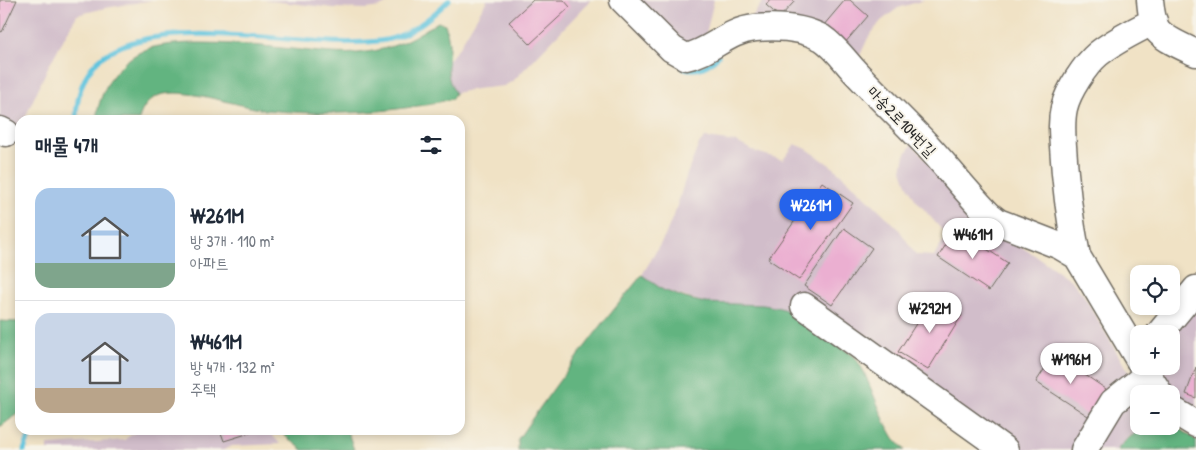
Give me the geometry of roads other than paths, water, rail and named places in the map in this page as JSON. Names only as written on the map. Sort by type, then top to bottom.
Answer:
[{"type":"lane","name":"마송2로104번길","points":[[623,0],[672,49],[686,57],[698,55],[732,33],[753,28],[785,28],[808,32],[822,38],[835,48],[857,75],[924,142],[989,215],[998,222],[1060,246],[1077,256]]},
{"type":"lane","points":[[1130,345],[1077,256],[1070,222],[1064,160],[1062,121],[1064,107],[1070,92],[1086,65],[1152,10],[1158,30],[1180,46],[1196,53]]},
{"type":"lane","points":[[1166,325],[1196,289]]},
{"type":"lane","points":[[804,306],[1005,450]]},
{"type":"lane","points":[[1084,450],[1096,427],[1113,402],[1146,375]]},
{"type":"lane","points":[[1180,414],[1196,424]]},
{"type":"waterway","points":[[76,115],[78,98],[86,76],[107,53],[139,40],[179,35],[223,35],[353,42],[386,40],[412,30],[449,0]]},
{"type":"waterway","points":[[684,68],[699,69],[711,63],[718,56]]},
{"type":"waterway","points":[[24,450],[28,440],[33,435]]}]
